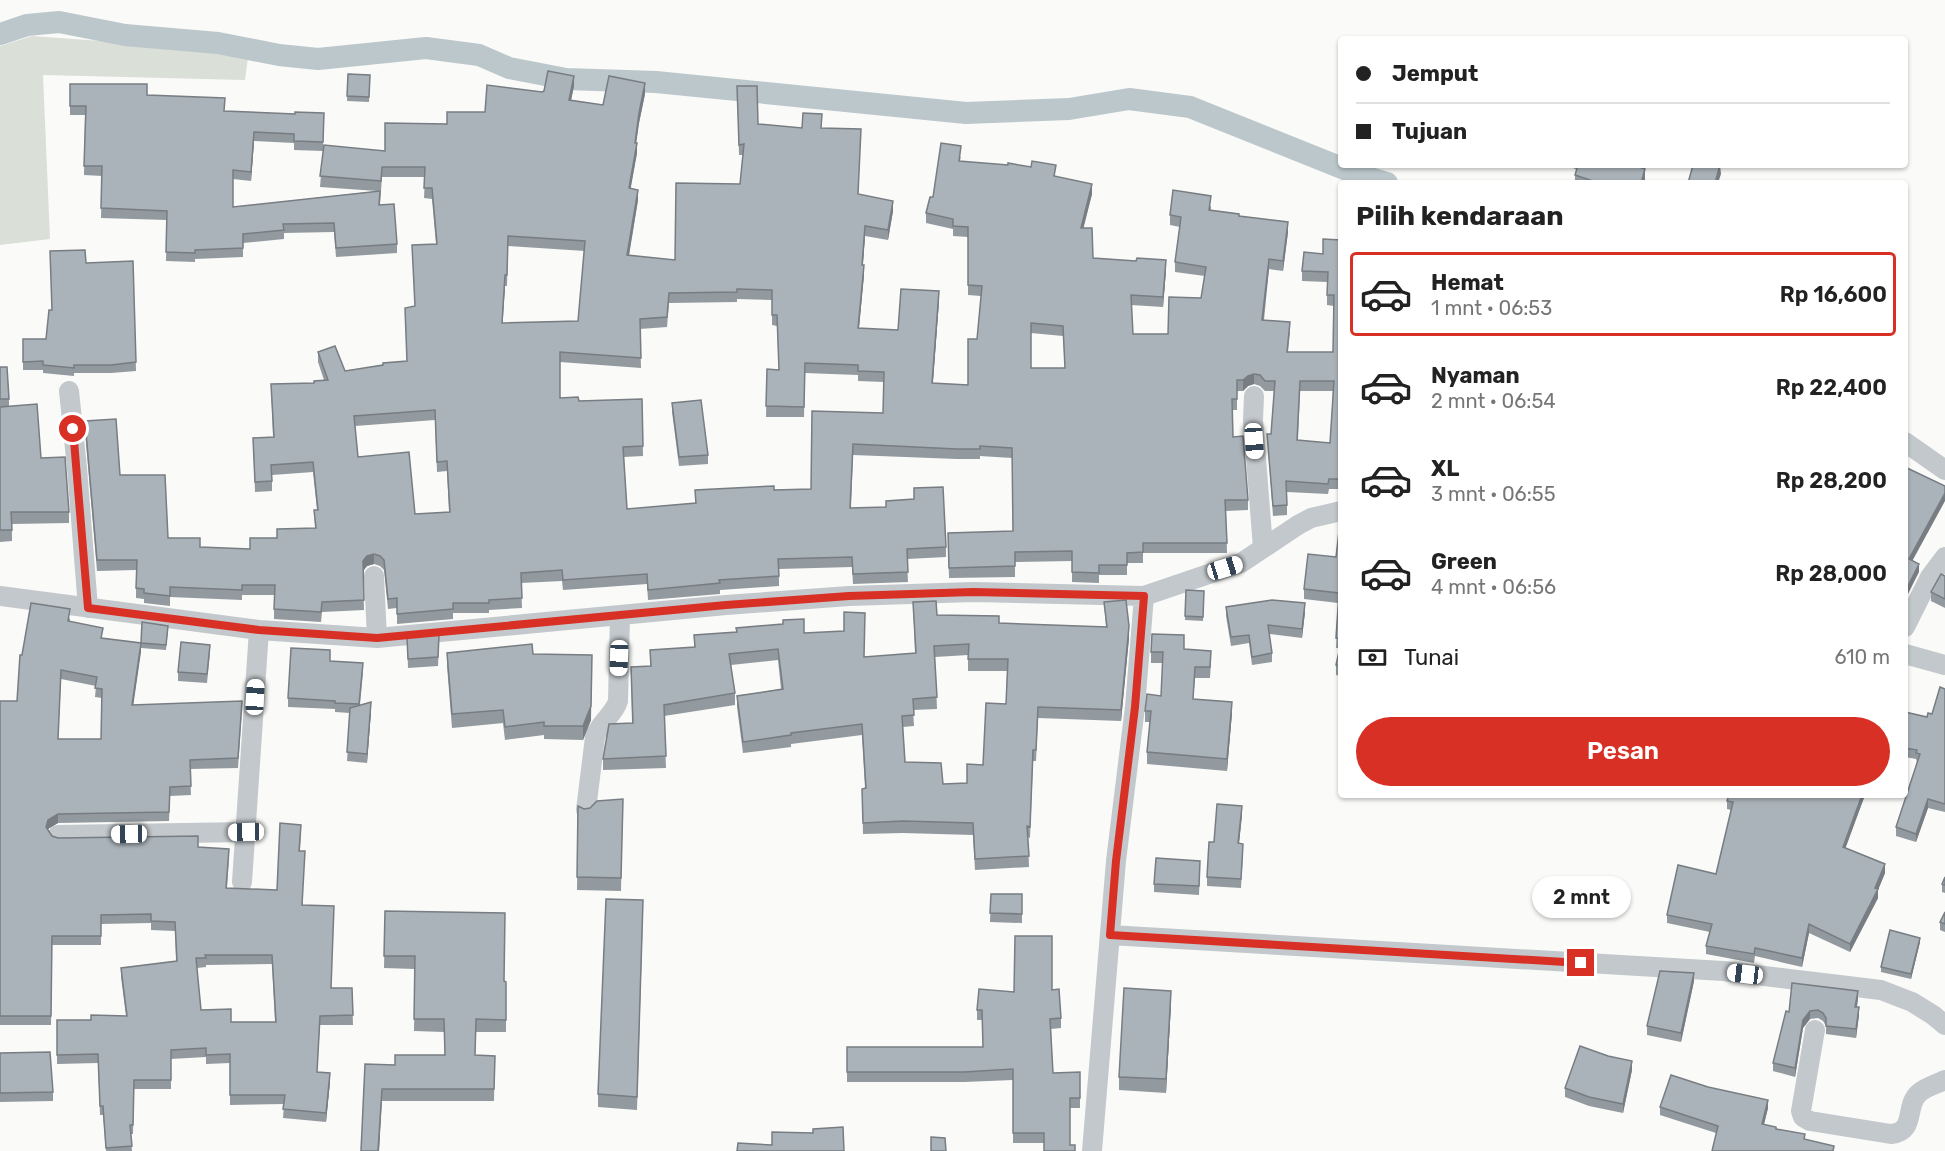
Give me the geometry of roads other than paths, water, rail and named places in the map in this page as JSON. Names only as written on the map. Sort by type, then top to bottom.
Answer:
[{"type":"street","points":[[69,391],[88,608]]},
{"type":"street","points":[[1254,396],[1253,420],[1263,548]]},
{"type":"street","points":[[1908,444],[1945,470]]},
{"type":"street","points":[[0,596],[259,630],[377,638],[849,596],[973,592],[1144,596],[1241,563],[1304,521],[1338,512]]},
{"type":"street","points":[[1908,621],[1930,577],[1945,556]]},
{"type":"street","points":[[374,576],[377,638]]},
{"type":"street","points":[[1092,1151],[1116,861],[1135,707],[1144,596]]},
{"type":"street","points":[[586,810],[596,732],[618,701],[620,615]]},
{"type":"street","points":[[242,882],[259,630]]},
{"type":"street","points":[[1908,655],[1945,665]]},
{"type":"street","points":[[58,835],[246,832]]},
{"type":"street","points":[[1110,935],[1723,971],[1881,990],[1912,1002],[1945,1025]]},
{"type":"street","points":[[1815,1030],[1801,1111],[1803,1117],[1810,1120],[1891,1134],[1899,1133],[1906,1127],[1915,1098],[1920,1092],[1945,1080]]},
{"type":"waterway","points":[[0,34],[27,25],[59,22],[125,35],[218,43],[279,55],[318,59],[426,48],[479,55],[509,68],[566,79],[656,82],[966,113],[1069,109],[1129,99],[1190,107],[1338,166]]},
{"type":"waterway","points":[[1342,168],[1377,180]]}]
